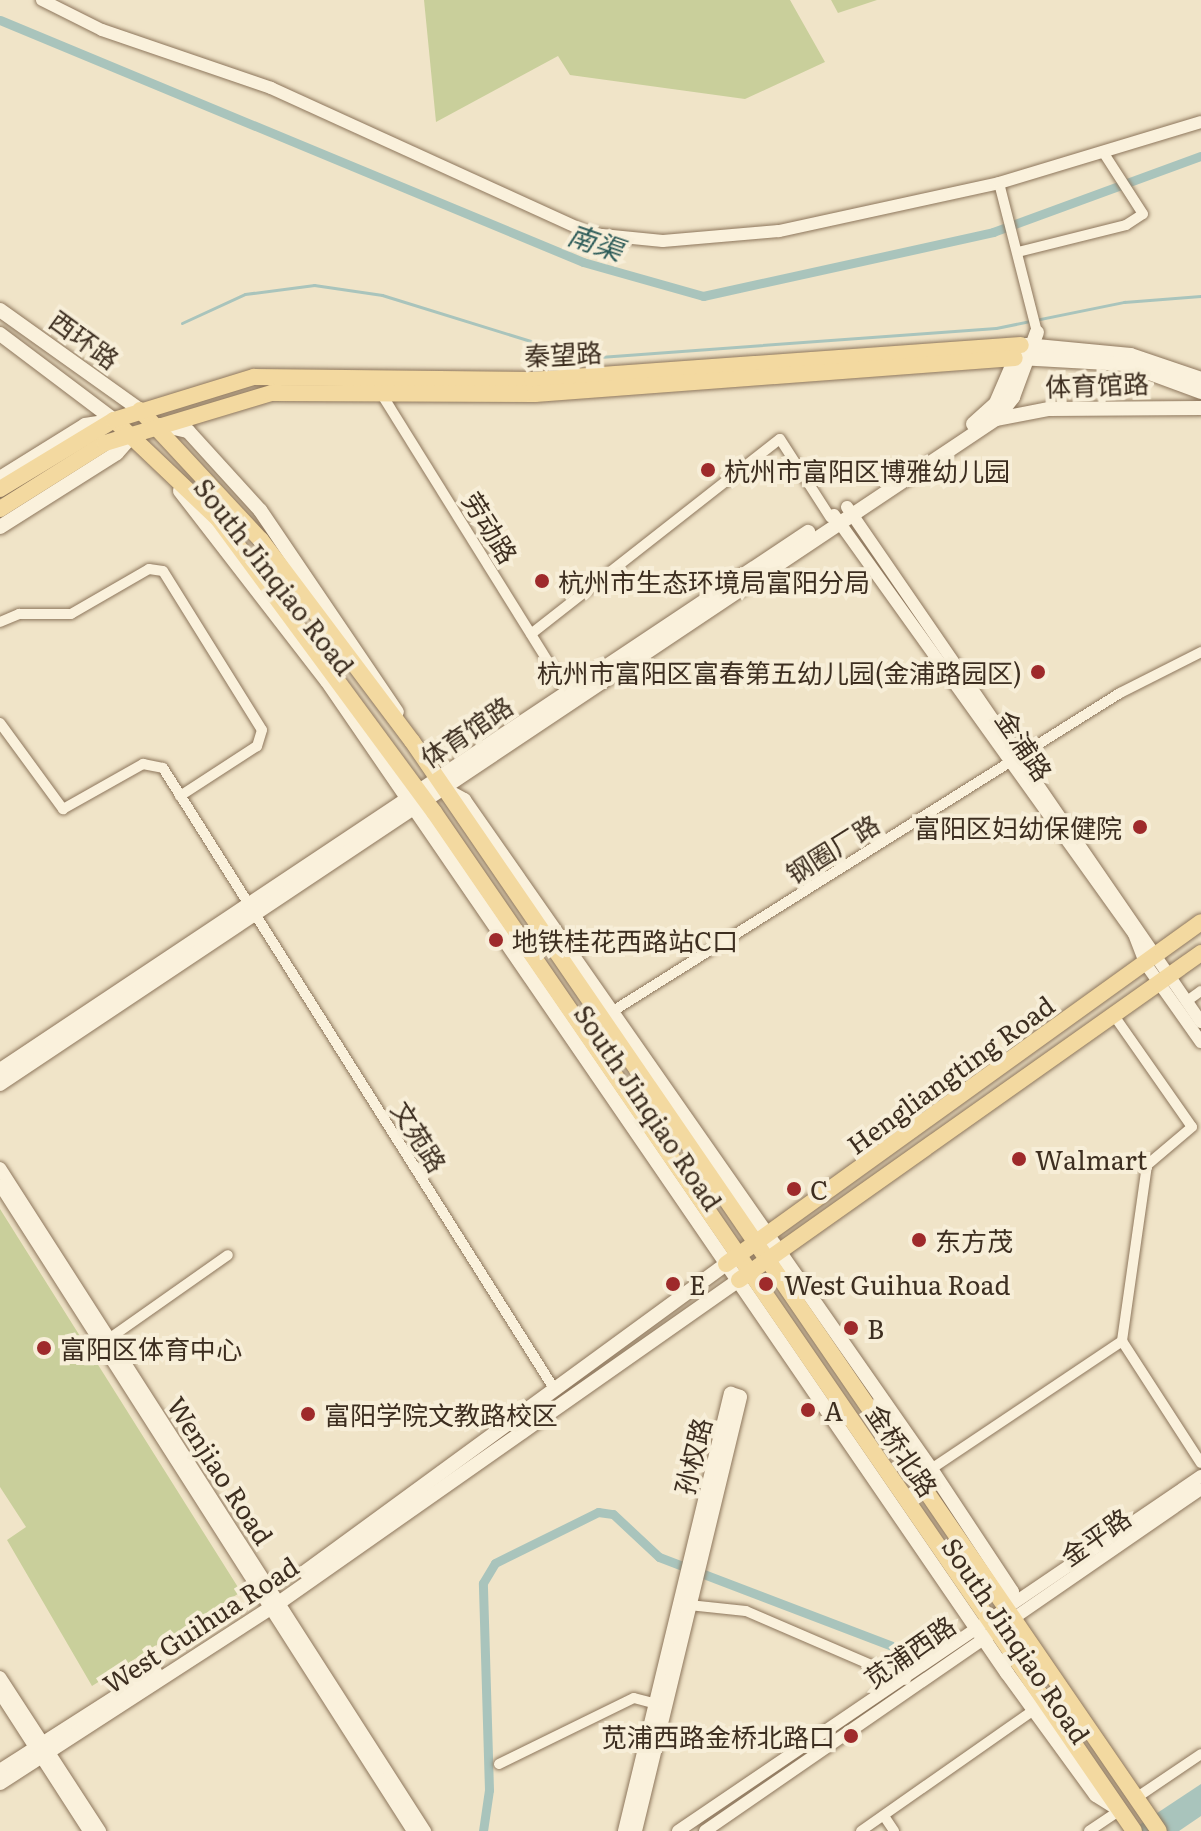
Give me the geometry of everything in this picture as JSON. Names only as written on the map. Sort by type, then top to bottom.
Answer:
[{"type":"main road","name":"西环路","points":[[0,310],[140,410]]},
{"type":"main road","name":"西环路","points":[[0,334],[114,420]]},
{"type":"main road","name":"体育馆路","points":[[1028,344],[1131,355],[1201,379]]},
{"type":"main road","name":"体育馆路","points":[[1028,344],[1125,364],[1201,392]]},
{"type":"main road","name":"体育馆路","points":[[990,418],[1028,344]]},
{"type":"main road","name":"秦望路","points":[[0,509],[130,434],[272,393],[376,384],[532,380],[1028,344]]},
{"type":"main road","name":"秦望路","points":[[0,489],[114,420],[254,377],[376,384]]},
{"type":"main road","name":"体育馆路","points":[[0,1084],[415,800],[990,418],[1049,409],[1201,408]]},
{"type":"main road","name":"South Jinqiao Road","points":[[140,410],[261,540],[412,741],[547,940],[761,1238]]},
{"type":"main road","name":"秦望路","points":[[0,478],[85,425],[114,420]]},
{"type":"main road","name":"South Jinqiao Road","points":[[114,420],[257,567],[726,1264],[745,1277],[923,1545],[986,1632],[1034,1710],[1096,1795],[1127,1821]]},
{"type":"main road","name":"秦望路","points":[[0,527],[117,453],[130,434]]},
{"type":"main road","name":"South Jinqiao Road","points":[[439,784],[464,800],[613,1011],[761,1238]]},
{"type":"main road","name":"South Jinqiao Road","points":[[415,800],[559,993],[740,1253]]},
{"type":"main road","name":"体育馆路","points":[[0,1070],[251,911]]},
{"type":"main road","name":"Hengliangting Road","points":[[726,1264],[1201,922]]},
{"type":"main road","points":[[547,940],[571,953]]},
{"type":"main road","name":"Hengliangting Road","points":[[745,1277],[775,1259],[1201,953]]},
{"type":"main road","points":[[559,993],[560,1019]]},
{"type":"main road","name":"金桥北路","points":[[761,1238],[1159,1831]]},
{"type":"main road","name":"金桥北路","points":[[740,1253],[745,1277],[920,1518],[986,1632],[1127,1821]]},
{"type":"main road","name":"金桥北路","points":[[775,1259],[931,1469],[1012,1592],[1011,1614]]},
{"type":"main road","name":"West Guihua Road","points":[[272,1601],[726,1264]]},
{"type":"main road","name":"West Guihua Road","points":[[0,1783],[42,1750],[272,1601],[745,1277]]},
{"type":"main road","name":"孙权路","points":[[635,1831],[731,1394],[740,1397],[695,1561]]},
{"type":"main road","points":[[920,1518],[923,1545]]},
{"type":"main road","name":"孙权路","points":[[625,1831],[656,1704],[688,1596]]},
{"type":"main road","name":"West Guihua Road","points":[[0,1771],[42,1750]]},
{"type":"street","points":[[42,0],[115,35],[271,88],[592,234],[663,241],[779,231],[1108,161],[1201,122]]},
{"type":"street","points":[[1017,247],[1126,225],[1143,214],[1108,161]]},
{"type":"street","points":[[999,183],[1032,308],[1028,344]]},
{"type":"street","name":"劳动路","points":[[376,384],[570,696]]},
{"type":"street","points":[[531,634],[780,439],[841,515]]},
{"type":"street","name":"金浦路","points":[[841,515],[1015,759],[1143,928],[1150,960],[1201,1042]]},
{"type":"street","points":[[0,622],[19,614],[71,614],[149,569],[163,571],[262,730],[257,746],[180,796]]},
{"type":"street","name":"钢圈厂路","points":[[613,1011],[1015,759],[1201,652]]},
{"type":"street","name":"文苑路","points":[[0,723],[58,807],[74,809],[148,762],[163,768],[555,1390]]},
{"type":"street","name":"金浦路","points":[[1165,980],[1187,1001],[1201,1022]]},
{"type":"street","points":[[1187,1001],[1201,991]]},
{"type":"street","points":[[1115,1017],[1192,1127],[1147,1165],[1122,1341],[1201,1463]]},
{"type":"street","name":"Wenjiao Road","points":[[0,1168],[110,1338],[272,1601]]},
{"type":"street","name":"Wenjiao Road","points":[[0,1185],[272,1601]]},
{"type":"street","points":[[110,1338],[228,1255]]},
{"type":"street","points":[[931,1469],[1122,1341]]},
{"type":"street","name":"苋浦西路","points":[[705,1831],[1201,1476]]},
{"type":"street","name":"金平路","points":[[1011,1614],[1201,1489]]},
{"type":"street","points":[[688,1596],[746,1611],[906,1680]]},
{"type":"street","points":[[272,1601],[413,1831]]},
{"type":"street","points":[[272,1601],[425,1831]]},
{"type":"street","name":"苋浦西路","points":[[678,1831],[906,1680],[986,1632]]},
{"type":"street","points":[[0,1677],[89,1831]]},
{"type":"street","points":[[0,1693],[100,1831]]},
{"type":"street","points":[[499,1764],[634,1698],[656,1704]]},
{"type":"street","points":[[861,1831],[1034,1710]]},
{"type":"street","points":[[1140,1804],[1201,1754]]},
{"type":"street","points":[[884,1816],[894,1831]]},
{"type":"street","points":[[1089,1831],[1127,1821]]},
{"type":"green space","points":[[424,0],[790,0],[825,62],[745,99],[570,75],[558,56],[436,122]]},
{"type":"green space","points":[[831,0],[877,0],[838,13]]},
{"type":"green space","name":"富阳区体育中心","points":[[0,1209],[241,1592],[92,1686],[7,1540],[26,1527],[0,1487]]},
{"type":"water","points":[[1201,1784],[1201,1816],[1179,1831],[1130,1831]]},
{"type":"waterway","name":"南渠","points":[[0,20],[583,262],[703,296],[993,232],[1201,156]]},
{"type":"waterway","points":[[182,323],[245,294],[314,285],[382,295],[586,358],[996,328],[1124,302],[1201,296]]},
{"type":"waterway","points":[[483,1831],[489,1790],[483,1583],[495,1563],[598,1512],[613,1514],[659,1557],[913,1654]]},
{"type":"place","name":"杭州市富阳区博雅幼儿园","points":[[708,470]]},
{"type":"place","name":"杭州市生态环境局富阳分局","points":[[542,581]]},
{"type":"place","name":"杭州市富阳区富春第五幼儿园(金浦路园区)","points":[[1038,672]]},
{"type":"place","name":"富阳区妇幼保健院","points":[[1140,827]]},
{"type":"place","name":"地铁桂花西路站C口","points":[[496,940]]},
{"type":"place","name":"Walmart","points":[[1019,1159]]},
{"type":"place","name":"C","points":[[794,1189]]},
{"type":"place","name":"东方茂","points":[[919,1240]]},
{"type":"place","name":"E","points":[[673,1284]]},
{"type":"place","name":"West Guihua Road","points":[[766,1284]]},
{"type":"place","name":"B","points":[[851,1328]]},
{"type":"place","name":"富阳区体育中心","points":[[44,1348]]},
{"type":"place","name":"A","points":[[808,1410]]},
{"type":"place","name":"富阳学院文教路校区","points":[[308,1414]]},
{"type":"place","name":"苋浦西路金桥北路口","points":[[851,1736]]}]
